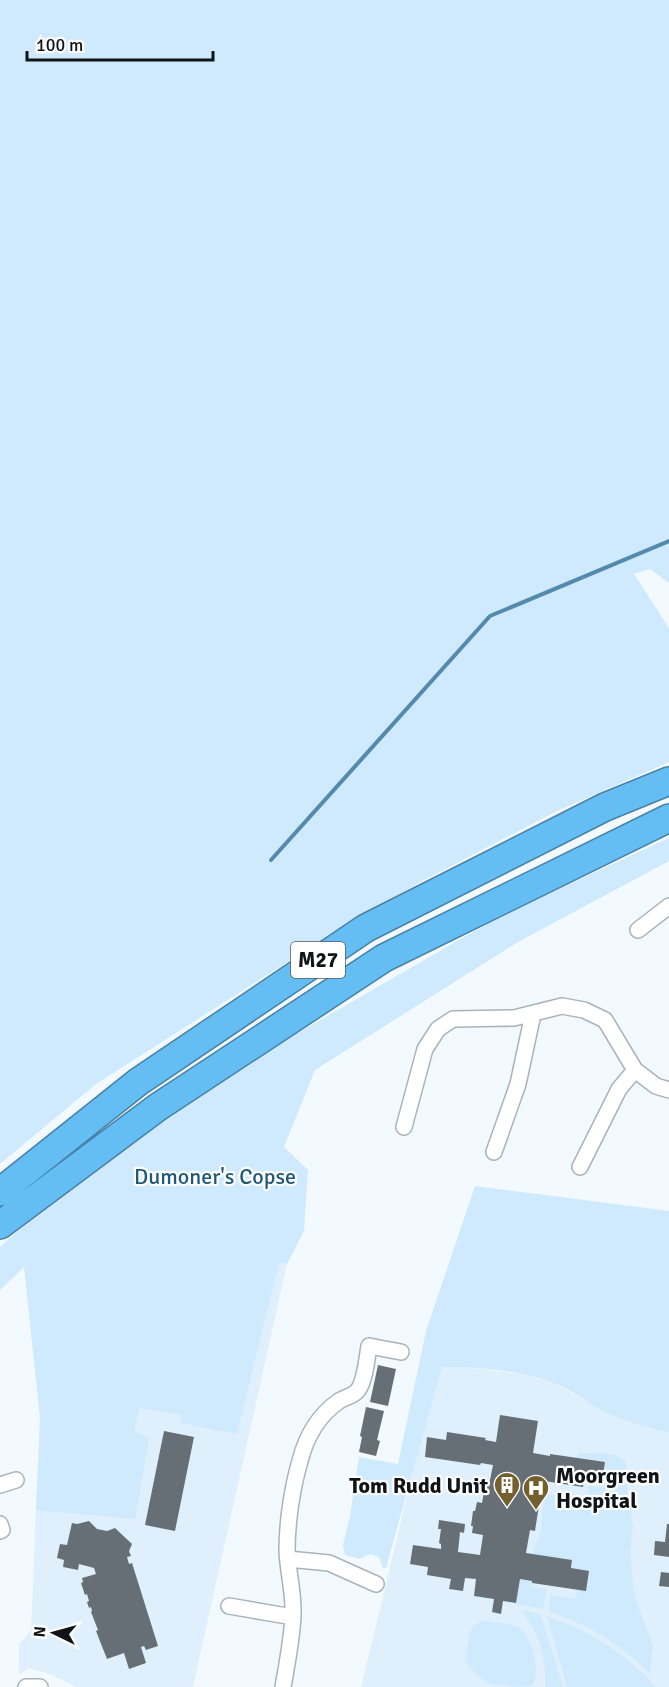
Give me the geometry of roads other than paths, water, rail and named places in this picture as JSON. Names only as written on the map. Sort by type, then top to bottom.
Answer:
[{"type":"highway","name":"M27","points":[[0,1192],[138,1082],[366,928],[605,807],[669,781]]},
{"type":"highway","name":"M27","points":[[0,1225],[158,1107],[384,958],[669,818]]},
{"type":"street","points":[[638,930],[669,906]]},
{"type":"street","points":[[404,1127],[425,1049],[438,1029],[453,1019],[514,1018],[562,1006],[584,1010],[605,1020],[635,1070],[656,1086],[669,1090]]},
{"type":"street","points":[[494,1152],[518,1084],[533,1014]]},
{"type":"street","points":[[580,1167],[619,1089],[635,1070]]},
{"type":"street","points":[[283,1687],[293,1617],[288,1540],[295,1482],[304,1446],[324,1413],[340,1400],[355,1394],[360,1388],[369,1346],[401,1352]]},
{"type":"street","points":[[0,1485],[16,1480]]},
{"type":"street","points":[[0,1524],[2,1530],[0,1531]]},
{"type":"street","points":[[288,1559],[329,1563],[376,1584]]},
{"type":"street","points":[[229,1606],[293,1617]]},
{"type":"street","points":[[26,1687],[40,1687]]},
{"type":"waterway","points":[[271,860],[490,616],[669,541]]},
{"type":"place","name":"Tom Rudd Unit","points":[[507,1508]]},
{"type":"place","name":"Moorgreen Hospital","points":[[536,1511]]},
{"type":"park label","name":"Dumoner's Copse","points":[[215,1176]]}]
